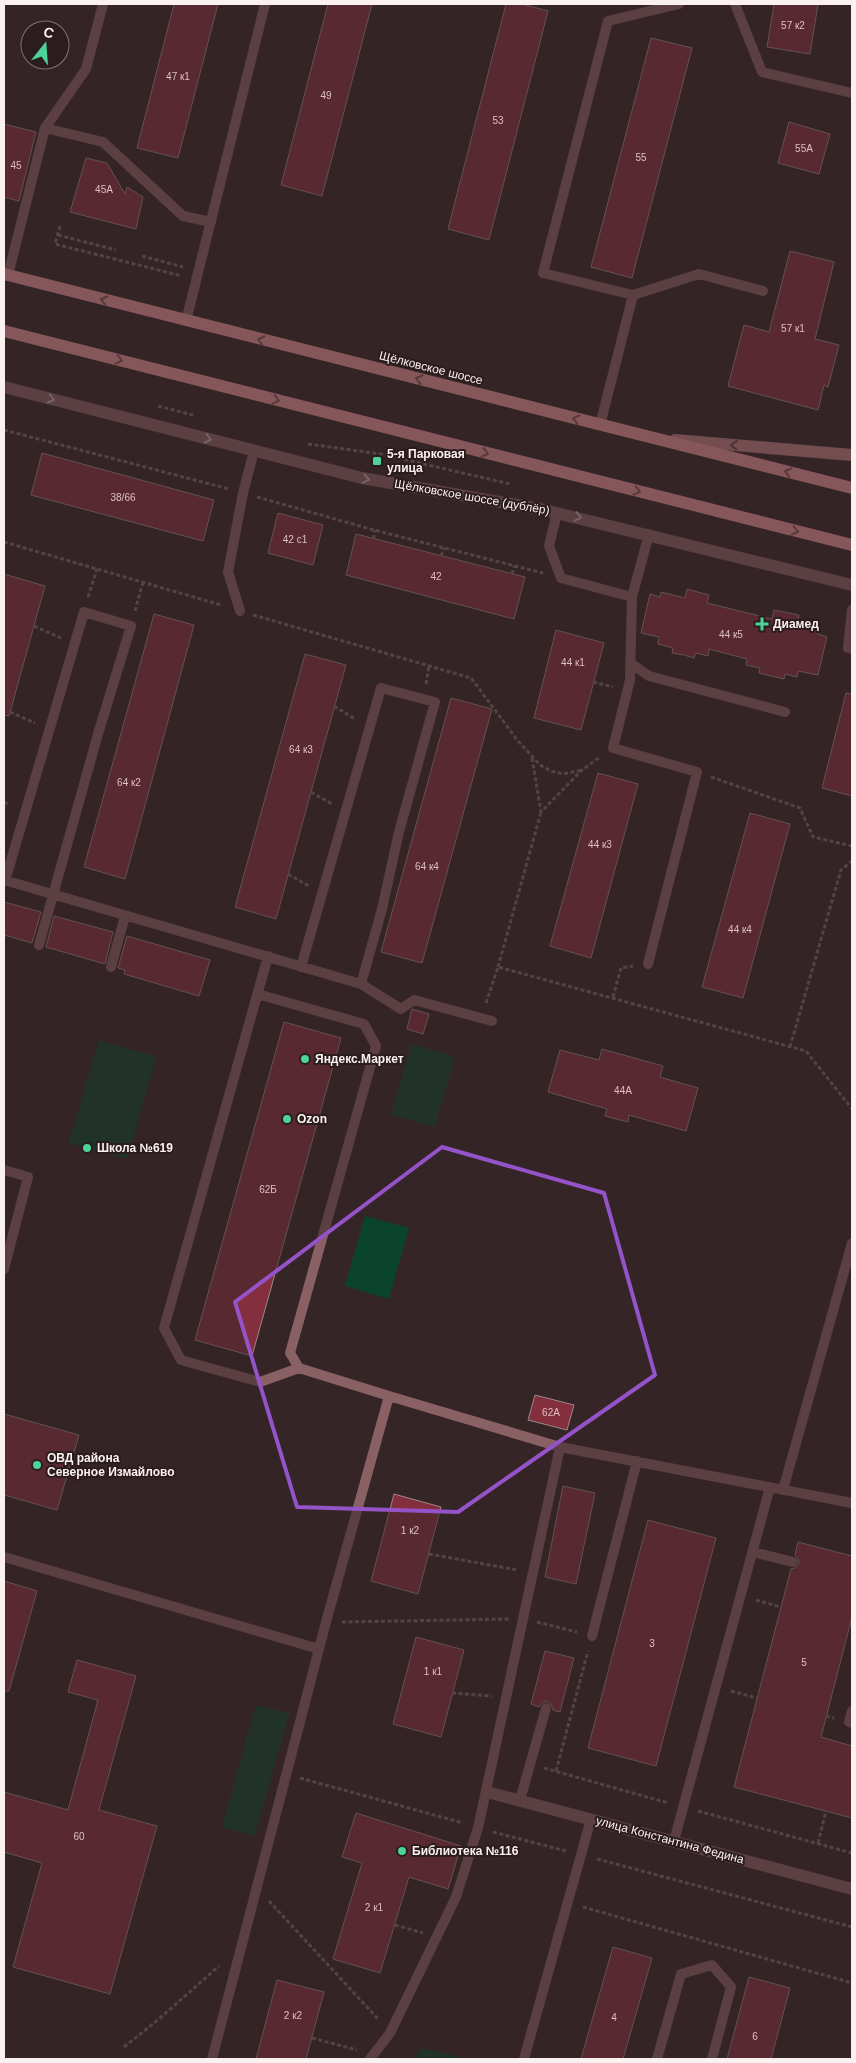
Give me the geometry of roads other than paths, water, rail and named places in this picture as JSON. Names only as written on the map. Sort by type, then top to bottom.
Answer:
[{"type":"main road","name":"Щёлковское шоссе","points":[[6,274],[852,488]]},
{"type":"main road","points":[[4,331],[852,545]]},
{"type":"main road","points":[[658,438],[852,455]]},
{"type":"street","name":"Щёлковское шоссе (дублёр)","points":[[4,387],[362,478],[557,513],[852,585]]},
{"type":"street","name":"улица Константина Федина","points":[[487,1792],[852,1889]]},
{"type":"lane","points":[[6,274],[45,128],[86,69],[103,4]]},
{"type":"lane","points":[[186,321],[265,4]]},
{"type":"lane","points":[[679,4],[608,22],[543,273],[633,295],[699,274],[763,291]]},
{"type":"lane","points":[[735,4],[762,72],[852,92]]},
{"type":"lane","points":[[45,128],[103,142],[183,216],[211,222]]},
{"type":"lane","points":[[600,425],[633,295]]},
{"type":"lane","points":[[240,611],[228,572],[243,493],[254,451]]},
{"type":"lane","points":[[557,513],[550,546],[561,578],[632,597]]},
{"type":"lane","points":[[648,964],[697,772],[613,748],[630,680],[632,664],[630,627],[632,597],[649,534]]},
{"type":"lane","points":[[852,610],[848,648],[852,650]]},
{"type":"lane","points":[[39,945],[52,895],[131,626],[84,612],[4,880],[52,895],[361,984],[401,1009],[414,1000],[492,1021]]},
{"type":"lane","points":[[632,664],[649,676],[785,712]]},
{"type":"lane","points":[[301,967],[381,688],[435,702],[399,832],[382,909],[361,984]]},
{"type":"lane","points":[[111,967],[125,916]]},
{"type":"lane","points":[[268,956],[164,1328],[182,1360],[260,1382],[299,1368],[560,1446],[852,1503]]},
{"type":"lane","points":[[257,994],[364,1024],[376,1046],[290,1353],[299,1368]]},
{"type":"lane","points":[[4,1170],[28,1177],[4,1268]]},
{"type":"lane","points":[[783,1490],[852,1243]]},
{"type":"lane","points":[[212,2059],[326,1622],[389,1396]]},
{"type":"lane","points":[[366,2055],[390,2033],[456,1897],[478,1828],[560,1446]]},
{"type":"lane","points":[[592,1636],[637,1461]]},
{"type":"lane","points":[[674,1841],[770,1487]]},
{"type":"lane","points":[[753,1552],[793,1562]]},
{"type":"lane","points":[[4,1557],[320,1649]]},
{"type":"lane","points":[[520,1800],[546,1708]]},
{"type":"lane","points":[[852,1711],[849,1722],[852,1723]]},
{"type":"lane","points":[[524,2059],[591,1819]]},
{"type":"lane","points":[[657,2059],[681,1974],[712,1965],[732,1987],[712,2059]]},
{"type":"place","name":"5-я Парковая улица","points":[[377,461]]},
{"type":"place","name":"Диамед","points":[[762,624]]},
{"type":"place","name":"Яндекс.Маркет","points":[[305,1059]]},
{"type":"place","name":"Ozon","points":[[287,1119]]},
{"type":"place","name":"Школа №619","points":[[87,1148]]},
{"type":"place","name":"ОВД района Северное Измайлово","points":[[37,1465]]},
{"type":"place","name":"Библиотека №116","points":[[402,1851]]}]
